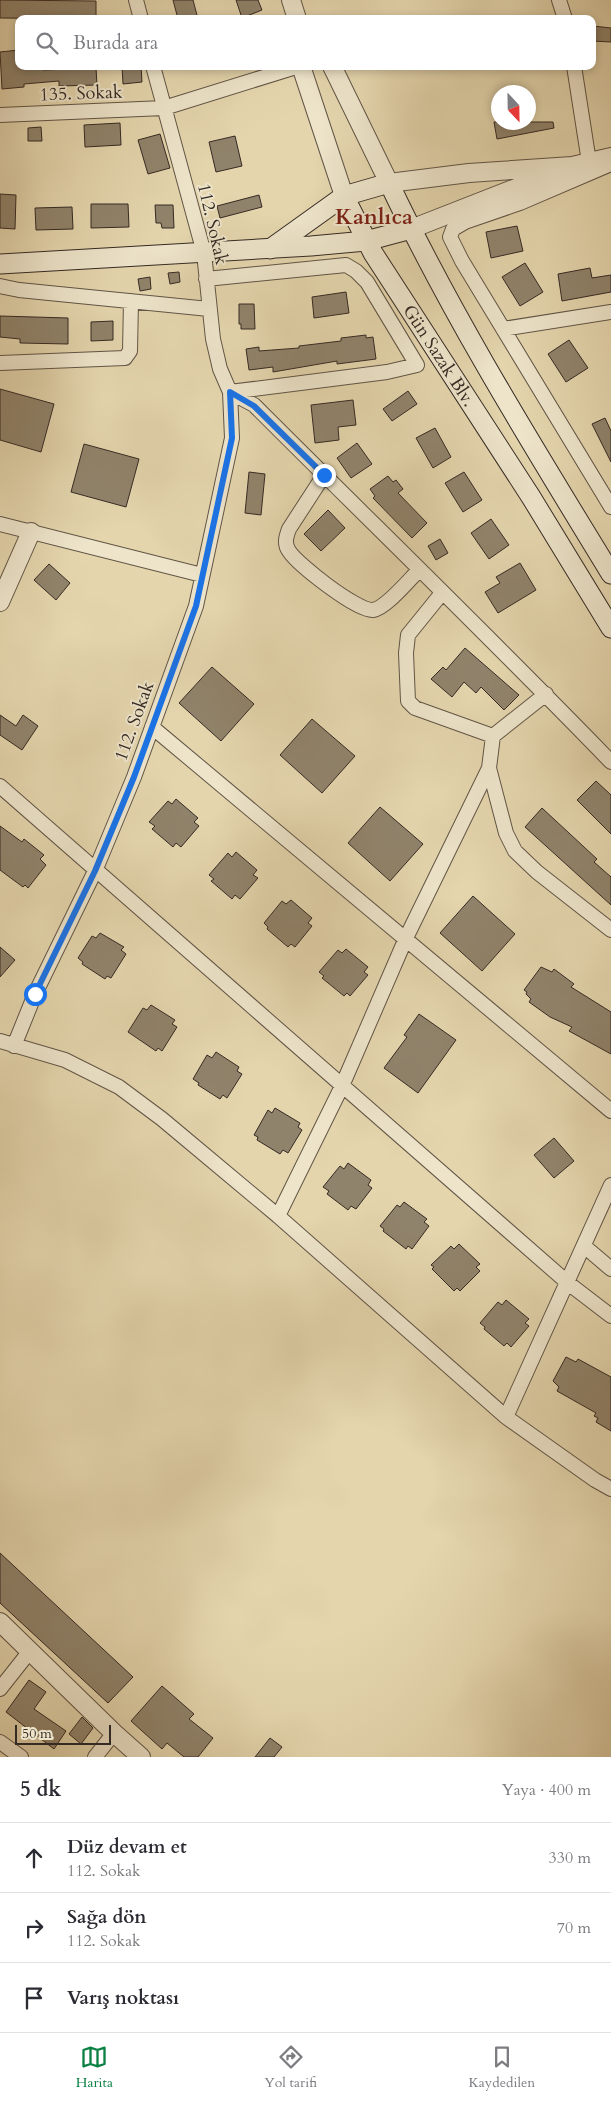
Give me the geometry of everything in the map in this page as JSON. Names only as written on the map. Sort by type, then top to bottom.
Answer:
[{"type":"main road","points":[[270,248],[344,196],[389,183]]},
{"type":"main road","name":"Gün Sazak Blv.","points":[[389,183],[411,229],[531,443],[611,574]]},
{"type":"main road","name":"Gün Sazak Blv.","points":[[344,196],[373,253],[531,497],[611,628]]},
{"type":"main road","points":[[0,264],[204,253],[366,241],[411,229]]},
{"type":"street","points":[[136,0],[139,15]]},
{"type":"street","points":[[291,0],[296,15]]},
{"type":"street","points":[[559,0],[564,15]]},
{"type":"street","name":"112. Sokak","points":[[14,1046],[35,994],[95,871],[134,777],[196,606],[232,438],[230,392],[220,369],[213,339],[204,253],[154,70]]},
{"type":"street","name":"135. Sokak","points":[[0,115],[164,108],[287,70]]},
{"type":"street","name":"Gün Sazak Blv.","points":[[301,70],[344,196]]},
{"type":"street","name":"Gün Sazak Blv.","points":[[334,70],[389,183]]},
{"type":"street","points":[[574,70],[581,164]]},
{"type":"street","points":[[411,229],[581,164],[611,157]]},
{"type":"street","points":[[389,183],[581,164]]},
{"type":"street","points":[[611,164],[520,204],[465,222],[453,229],[450,238],[462,261],[611,507]]},
{"type":"street","points":[[206,279],[346,265],[356,271],[367,282],[417,365],[387,372],[230,392]]},
{"type":"street","points":[[0,286],[18,290],[209,309]]},
{"type":"street","points":[[0,363],[125,358],[130,351],[131,301]]},
{"type":"street","points":[[503,329],[611,312]]},
{"type":"street","points":[[230,392],[254,406],[546,694],[611,762]]},
{"type":"street","points":[[324,475],[289,529],[286,537],[289,551],[295,558],[336,592],[361,608],[368,610],[381,608],[419,570]]},
{"type":"street","points":[[0,524],[202,575]]},
{"type":"street","points":[[0,602],[32,532]]},
{"type":"street","points":[[442,592],[408,635],[406,653],[408,701],[415,708],[493,736]]},
{"type":"street","points":[[278,1216],[342,1086],[406,938],[489,768],[493,736],[546,694]]},
{"type":"street","points":[[152,726],[611,1111]]},
{"type":"street","points":[[489,768],[506,833],[514,851],[537,872],[611,930]]},
{"type":"street","points":[[0,786],[568,1283],[611,1316]]},
{"type":"street","points":[[0,1041],[65,1060],[119,1087],[162,1119],[278,1216],[506,1418],[595,1480],[611,1489]]},
{"type":"street","points":[[506,1418],[611,1185]]},
{"type":"street","points":[[584,1246],[611,1269]]},
{"type":"street","points":[[0,1622],[141,1757]]},
{"type":"street","points":[[0,1689],[30,1651]]},
{"type":"street","points":[[95,1757],[114,1733]]},
{"type":"street","points":[[0,1742],[20,1757]]},
{"type":"building","points":[[0,0],[96,1],[96,15],[15,15],[15,18],[0,18]]},
{"type":"building","points":[[173,0],[193,0],[197,15],[177,15]]},
{"type":"building","points":[[236,0],[258,0],[262,10],[250,15],[241,15]]},
{"type":"building","points":[[596,26],[611,28],[611,42],[596,41]]},
{"type":"building","points":[[15,50],[15,70],[96,70],[97,85],[59,86],[59,81],[24,84],[24,87],[2,89],[0,52]]},
{"type":"building","points":[[122,70],[141,70],[142,82],[123,84]]},
{"type":"building","points":[[536,122],[553,122],[554,128],[497,139],[495,130],[536,130]]},
{"type":"building","points":[[120,123],[121,145],[85,147],[84,125]]},
{"type":"building","points":[[41,127],[42,141],[28,141],[28,128]]},
{"type":"building","points":[[160,134],[170,168],[148,174],[138,140]]},
{"type":"building","points":[[235,136],[242,166],[216,172],[209,142]]},
{"type":"building","points":[[0,194],[16,195],[15,229],[0,228]]},
{"type":"building","points":[[259,195],[262,207],[220,218],[217,206]]},
{"type":"building","points":[[91,204],[128,204],[129,227],[91,228]]},
{"type":"building","points":[[155,205],[173,205],[174,228],[162,228],[161,223],[156,223]]},
{"type":"building","points":[[72,207],[73,229],[36,230],[35,208]]},
{"type":"building","points":[[517,226],[523,251],[491,258],[486,232]]},
{"type":"building","points":[[525,263],[543,292],[520,306],[502,277]]},
{"type":"building","points":[[590,268],[592,278],[611,275],[611,292],[562,301],[558,274]]},
{"type":"building","points":[[179,272],[180,282],[170,284],[168,273]]},
{"type":"building","points":[[150,277],[151,289],[140,291],[138,279]]},
{"type":"building","points":[[346,292],[349,313],[314,318],[312,297]]},
{"type":"building","points":[[239,304],[254,304],[255,329],[241,329],[241,324],[239,324]]},
{"type":"building","points":[[0,316],[68,318],[68,344],[20,343],[20,339],[0,337]]},
{"type":"building","points":[[113,321],[113,340],[91,341],[91,322]]},
{"type":"building","points":[[366,335],[366,338],[373,337],[376,359],[337,364],[337,361],[273,372],[273,367],[249,370],[246,349],[259,347],[259,351],[299,348],[299,346],[341,341],[341,338]]},
{"type":"building","points":[[569,340],[588,368],[566,382],[548,354]]},
{"type":"building","points":[[0,389],[54,404],[41,452],[0,440]]},
{"type":"building","points":[[408,391],[417,404],[392,421],[383,409]]},
{"type":"building","points":[[353,400],[356,425],[338,427],[339,440],[315,443],[311,405]]},
{"type":"building","points":[[605,418],[611,431],[611,462],[592,424]]},
{"type":"building","points":[[435,428],[451,457],[433,468],[416,438]]},
{"type":"building","points":[[357,443],[372,464],[351,478],[337,458]]},
{"type":"building","points":[[84,444],[139,459],[126,507],[71,492]]},
{"type":"building","points":[[249,472],[265,474],[261,515],[245,513]]},
{"type":"building","points":[[464,472],[482,500],[463,512],[445,483]]},
{"type":"building","points":[[388,476],[393,482],[396,480],[403,489],[398,493],[427,523],[412,538],[373,498],[375,496],[370,489]]},
{"type":"building","points":[[328,510],[345,528],[321,551],[304,534]]},
{"type":"building","points":[[491,519],[509,545],[489,559],[471,533]]},
{"type":"building","points":[[440,539],[448,553],[436,560],[428,546]]},
{"type":"building","points":[[520,563],[536,590],[498,613],[485,592],[500,583],[496,577]]},
{"type":"building","points":[[49,564],[70,583],[56,600],[34,580]]},
{"type":"building","points":[[465,648],[519,695],[504,710],[481,687],[476,693],[464,682],[452,697],[431,679],[443,667],[446,670]]},
{"type":"building","points":[[212,667],[254,704],[221,741],[179,703]]},
{"type":"building","points":[[0,715],[16,726],[23,715],[38,726],[22,750],[0,735]]},
{"type":"building","points":[[312,719],[355,756],[322,793],[280,755]]},
{"type":"building","points":[[596,781],[611,795],[611,834],[577,800]]},
{"type":"building","points":[[176,799],[198,818],[194,822],[199,826],[181,847],[176,843],[173,847],[152,829],[155,826],[149,822],[168,801],[172,804]]},
{"type":"building","points":[[380,807],[423,844],[390,881],[348,843]]},
{"type":"building","points":[[542,808],[597,859],[594,862],[611,877],[611,905],[525,827]]},
{"type":"building","points":[[0,826],[22,842],[24,839],[44,855],[40,859],[46,865],[28,888],[25,885],[23,887],[0,870]]},
{"type":"building","points":[[236,852],[257,870],[253,875],[258,878],[240,899],[235,895],[232,899],[211,881],[214,879],[209,875],[228,853],[232,857]]},
{"type":"building","points":[[473,896],[515,934],[482,971],[440,933]]},
{"type":"building","points":[[291,900],[312,918],[308,923],[312,926],[295,947],[291,944],[288,947],[267,929],[268,927],[264,923],[282,901],[286,904]]},
{"type":"building","points":[[100,933],[124,947],[121,950],[126,954],[111,978],[107,976],[105,979],[82,964],[83,962],[78,958],[92,936],[96,938]]},
{"type":"building","points":[[0,947],[15,960],[0,977]]},
{"type":"building","points":[[346,949],[368,967],[364,972],[368,975],[350,996],[347,993],[344,996],[322,978],[324,976],[319,972],[338,950],[342,953]]},
{"type":"building","points":[[541,967],[552,972],[554,969],[574,984],[571,987],[611,1012],[611,1054],[569,1031],[572,1027],[550,1017],[529,1002],[531,999],[524,990]]},
{"type":"building","points":[[151,1005],[175,1020],[172,1024],[177,1027],[162,1051],[158,1048],[156,1051],[128,1032],[143,1008],[147,1010]]},
{"type":"building","points":[[419,1014],[456,1040],[418,1093],[384,1068],[407,1037],[404,1035]]},
{"type":"building","points":[[216,1052],[239,1067],[237,1071],[242,1074],[227,1098],[223,1095],[220,1099],[198,1085],[199,1083],[193,1079],[207,1055],[212,1058]]},
{"type":"building","points":[[275,1108],[300,1123],[298,1127],[302,1130],[288,1153],[283,1150],[280,1154],[257,1140],[258,1137],[254,1135],[268,1110],[272,1113]]},
{"type":"building","points":[[554,1138],[574,1161],[554,1178],[534,1155]]},
{"type":"building","points":[[348,1163],[371,1180],[368,1185],[372,1188],[356,1209],[351,1206],[348,1210],[327,1194],[329,1191],[323,1187],[340,1166],[344,1169]]},
{"type":"building","points":[[404,1202],[427,1219],[424,1222],[429,1226],[412,1249],[408,1246],[406,1249],[383,1231],[384,1229],[380,1226],[397,1205],[400,1207]]},
{"type":"building","points":[[459,1244],[480,1264],[476,1267],[480,1271],[460,1291],[457,1288],[454,1291],[432,1269],[434,1267],[431,1265],[451,1246],[454,1249]]},
{"type":"building","points":[[506,1300],[529,1319],[525,1323],[529,1326],[511,1347],[507,1343],[504,1346],[484,1329],[485,1327],[480,1323],[498,1302],[502,1305]]},
{"type":"building","points":[[566,1357],[576,1362],[578,1359],[611,1377],[611,1431],[596,1422],[598,1418],[594,1416],[596,1413],[557,1391],[559,1387],[553,1381]]},
{"type":"building","points":[[0,1553],[133,1677],[108,1703],[0,1603]]},
{"type":"building","points":[[29,1680],[46,1692],[34,1709],[66,1731],[54,1749],[6,1712]]},
{"type":"building","points":[[162,1686],[194,1714],[189,1719],[213,1738],[198,1757],[184,1757],[167,1743],[162,1749],[131,1721]]},
{"type":"building","points":[[82,1717],[93,1728],[81,1744],[69,1734]]},
{"type":"building","points":[[270,1738],[282,1747],[274,1757],[255,1757]]},
{"type":"district","name":"Kanlıca","points":[[374,216]]},
{"type":"route","points":[[35,994],[95,871],[134,777],[196,606],[232,438],[230,392],[254,406],[324,475]]}]
